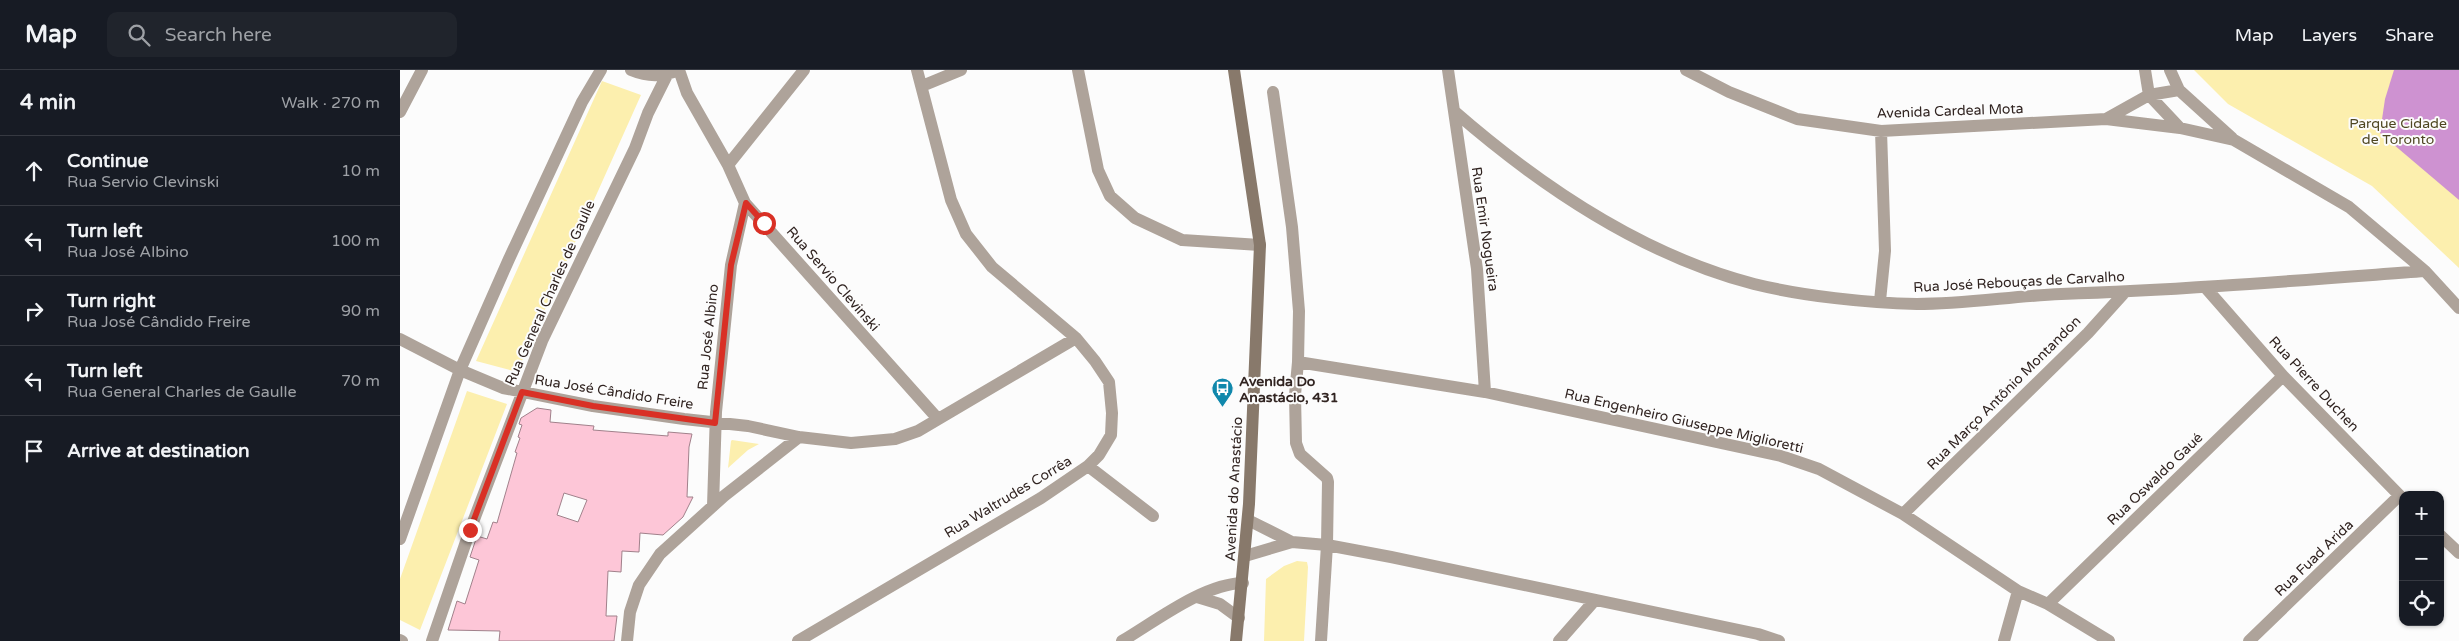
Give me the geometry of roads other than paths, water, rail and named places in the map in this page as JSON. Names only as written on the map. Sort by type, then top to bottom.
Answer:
[{"type":"main road","name":"Avenida do Anastácio","points":[[1234,70],[1260,245],[1248,520],[1236,641]]},
{"type":"street","points":[[400,112],[422,70]]},
{"type":"street","points":[[400,539],[460,370],[582,102],[601,70]]},
{"type":"street","points":[[631,70],[644,76],[667,75],[679,70]]},
{"type":"street","name":"Rua Servio Clevinski","points":[[679,70],[687,93],[728,165],[746,203],[938,419]]},
{"type":"street","points":[[728,165],[804,70]]},
{"type":"street","name":"Rua Waltrudes Corrêa","points":[[798,641],[1041,498],[1088,466],[1099,455],[1111,436],[1112,413],[1108,382],[1095,361],[1076,338],[992,267],[966,234],[952,200],[917,70]]},
{"type":"street","points":[[922,86],[961,70]]},
{"type":"street","points":[[1078,70],[1098,170],[1110,196],[1135,218],[1182,240],[1260,245]]},
{"type":"street","name":"Rua Emir Nogueira","points":[[1448,70],[1477,270],[1485,392]]},
{"type":"street","name":"Avenida Cardeal Mota","points":[[1686,70],[1729,92],[1797,119],[1881,131],[2106,119],[2180,128],[2234,140],[2349,207],[2425,271],[2459,308]]},
{"type":"street","points":[[2145,70],[2149,95],[2180,128]]},
{"type":"street","points":[[2170,70],[2179,90],[2234,140]]},
{"type":"street","name":"Rua General Charles de Gaulle","points":[[432,641],[470,530],[542,341],[667,75]]},
{"type":"street","name":"Avenida Cardeal Mota","points":[[2106,119],[2149,95],[2179,90]]},
{"type":"street","points":[[1273,92],[1296,265],[1299,311],[1298,362],[1294,395],[1296,444],[1300,454],[1327,478],[1328,482],[1327,545],[1321,641]]},
{"type":"street","name":"Rua José Rebouças de Carvalho","points":[[1454,111],[1502,152],[1560,192],[1604,219],[1673,256],[1762,285],[1828,296],[1917,304],[1942,303],[2425,271]]},
{"type":"street","points":[[1880,301],[1885,251],[1881,131]]},
{"type":"street","name":"Rua José Albino","points":[[713,506],[715,423],[731,265],[746,203]]},
{"type":"street","name":"Rua Pierre Duchen","points":[[2205,287],[2283,376],[2399,495]]},
{"type":"street","name":"Rua Março Antônio Montandon","points":[[1903,514],[2088,333],[2124,292]]},
{"type":"street","name":"Rua José Cândido Freire","points":[[400,339],[460,370],[503,388],[634,412],[748,426],[799,437],[851,443],[895,439],[918,431],[1076,338]]},
{"type":"street","name":"Rua Engenheiro Giuseppe Miglioretti","points":[[1298,362],[1485,392],[1781,456],[1819,469],[1903,514],[2018,591],[2048,604],[2109,641]]},
{"type":"street","name":"Rua Oswaldo Gaué","points":[[2048,604],[2283,376]]},
{"type":"street","points":[[627,641],[630,612],[640,585],[660,554],[713,506],[799,437]]},
{"type":"street","points":[[1088,466],[1153,516]]},
{"type":"street","name":"Rua Fuad Arida","points":[[2249,641],[2399,499]]},
{"type":"street","points":[[1248,520],[1292,542]]},
{"type":"street","points":[[2441,536],[2459,553]]},
{"type":"street","points":[[1245,556],[1292,542],[1327,545],[1595,600],[1779,641]]},
{"type":"street","points":[[1122,641],[1197,596],[1231,583],[1242,583]]},
{"type":"street","points":[[2004,641],[2018,591]]},
{"type":"street","points":[[1197,596],[1220,604],[1239,618]]},
{"type":"street","points":[[1558,641],[1595,600]]},
{"type":"place","name":"Avenida Do Anastácio, 431","points":[[1223,408]]},
{"type":"park label","name":"Parque Cidade de Toronto","points":[[2398,132]]}]
